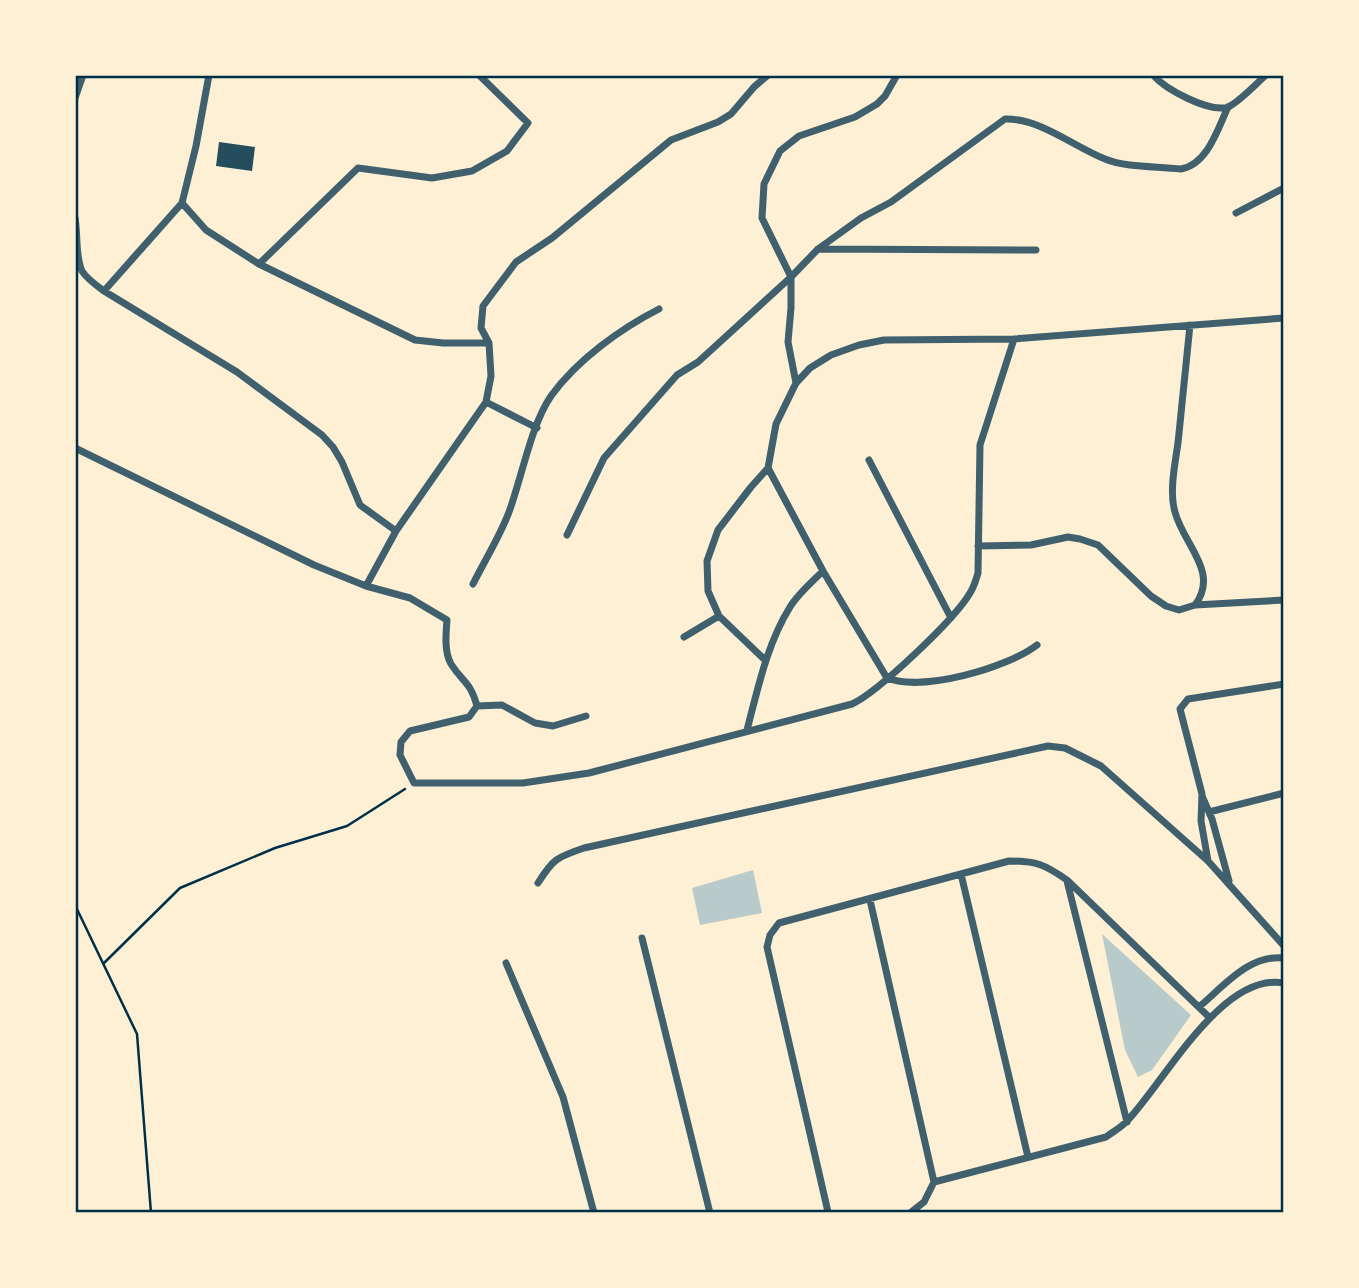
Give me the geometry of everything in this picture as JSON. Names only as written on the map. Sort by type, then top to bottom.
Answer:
[{"type":"street","points":[[75,98],[83,75]]},
{"type":"street","points":[[104,291],[183,202],[197,146],[209,75]]},
{"type":"street","points":[[259,264],[358,168],[432,178],[472,171],[507,151],[528,123],[479,75]]},
{"type":"street","points":[[366,586],[396,531],[486,402],[491,385],[489,343],[481,328],[483,306],[516,262],[552,238],[671,140],[718,122],[731,114],[768,75]]},
{"type":"street","points":[[796,383],[788,342],[791,277],[762,218],[764,184],[780,151],[806,133],[855,117],[877,104],[897,75]]},
{"type":"street","points":[[1153,75],[1192,100],[1213,107],[1228,107]]},
{"type":"street","points":[[567,535],[604,458],[677,375],[698,362],[818,249],[861,218],[891,202],[1005,119],[1033,125],[1108,160],[1181,169],[1190,167],[1205,153],[1228,107],[1266,75]]},
{"type":"street","points":[[1236,213],[1284,188]]},
{"type":"street","points":[[183,202],[206,229],[259,264],[415,340],[489,343]]},
{"type":"street","points":[[75,218],[83,272],[104,291],[237,372],[322,435],[342,462],[360,505],[396,531]]},
{"type":"street","points":[[818,249],[1036,250]]},
{"type":"street","points":[[473,584],[508,514],[537,428],[552,395],[592,353],[632,323],[659,309]]},
{"type":"street","points":[[765,660],[719,616],[708,591],[707,561],[718,530],[768,468],[776,424],[796,383],[810,368],[831,355],[872,342],[897,339],[1014,339],[1284,318]]},
{"type":"street","points":[[1191,325],[1173,502],[1175,513],[1205,573],[1200,598],[1195,606]]},
{"type":"street","points":[[586,716],[553,726],[535,723],[502,705],[477,706],[468,716],[410,731],[401,742],[400,755],[414,783],[523,783],[589,773],[852,704],[869,696],[951,618],[971,593],[978,573],[980,445],[1014,339]]},
{"type":"street","points":[[486,402],[537,428]]},
{"type":"street","points":[[75,448],[314,565],[366,586],[410,598],[447,620],[445,638],[450,662],[472,688],[477,706]]},
{"type":"street","points":[[869,460],[951,618]]},
{"type":"street","points":[[768,468],[823,571],[887,678],[908,683],[948,678],[1000,665],[1037,645]]},
{"type":"street","points":[[978,546],[1031,545],[1068,537],[1080,539],[1098,545],[1151,596],[1166,606],[1179,610],[1195,606],[1284,600]]},
{"type":"street","points":[[747,730],[765,660],[791,605],[823,571]]},
{"type":"street","points":[[684,637],[719,616]]},
{"type":"street","points":[[1230,885],[1180,711],[1188,699],[1284,684]]},
{"type":"street","points":[[538,883],[550,863],[584,848],[1048,746],[1065,748],[1101,766],[1208,861],[1284,946]]},
{"type":"street","points":[[1209,812],[1284,793]]},
{"type":"street","points":[[1202,794],[1200,821],[1208,861]]},
{"type":"street","points":[[828,1213],[767,947],[767,940],[779,923],[1009,862],[1031,861],[1046,865],[1067,880],[1209,1017]]},
{"type":"street","points":[[961,874],[1028,1157]]},
{"type":"street","points":[[1067,880],[1127,1122]]},
{"type":"street","points":[[870,900],[934,1182],[924,1202],[910,1213]]},
{"type":"street","points":[[642,938],[710,1213]]},
{"type":"street","points":[[1199,1007],[1246,966],[1278,957],[1284,958]]},
{"type":"street","points":[[506,963],[563,1097],[594,1213]]},
{"type":"street","points":[[934,1182],[1106,1137],[1127,1122],[1209,1017],[1247,988],[1272,981],[1284,983]]},
{"type":"path","points":[[104,963],[180,888],[275,848],[347,826],[414,783]]},
{"type":"path","points":[[75,905],[137,1034],[151,1213]]},
{"type":"shaded area","points":[[753,870],[762,913],[700,925],[692,888]]},
{"type":"shaded area","points":[[1102,934],[1191,1015],[1152,1070],[1138,1077],[1125,1050]]},
{"type":"building","points":[[219,142],[255,147],[252,171],[216,166]]}]
